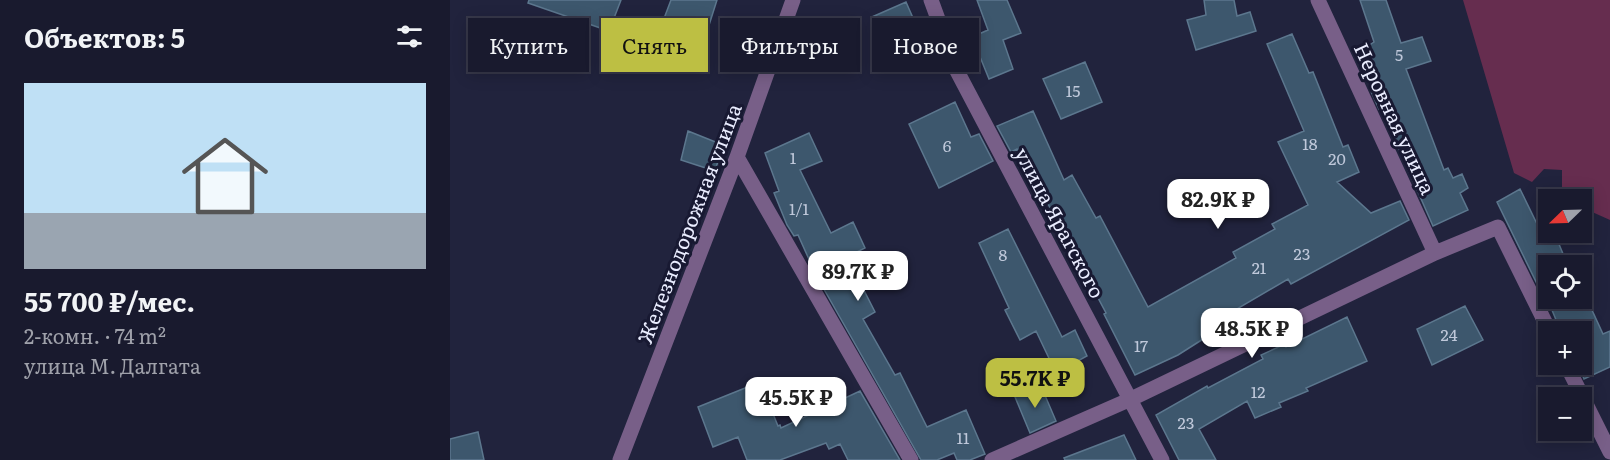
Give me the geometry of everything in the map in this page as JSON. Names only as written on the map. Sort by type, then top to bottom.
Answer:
[{"type":"street","name":"Железнодорожная улица","points":[[620,460],[737,157],[793,0]]},
{"type":"street","name":"улица Ярагского","points":[[931,0],[957,71],[1162,460]]},
{"type":"street","name":"Неровная улица","points":[[1318,0],[1435,253]]},
{"type":"street","points":[[737,157],[911,460]]},
{"type":"street","points":[[992,460],[1131,399],[1435,253],[1498,227],[1545,321]]},
{"type":"street","points":[[1572,375],[1610,452]]},
{"type":"shaded area","points":[[1463,0],[1610,0],[1610,220],[1592,212],[1592,189],[1562,189],[1562,170],[1544,169],[1532,182],[1514,173]]},
{"type":"building","points":[[529,0],[621,0],[614,18],[601,18],[601,28],[589,24],[589,18],[571,18],[528,3]]},
{"type":"building","points":[[671,0],[717,0],[708,28],[708,18],[664,18]]},
{"type":"building","points":[[977,0],[1007,0],[1021,33],[1003,40],[1013,69],[989,79],[979,54],[979,34],[988,30]]},
{"type":"building","points":[[1204,0],[1234,0],[1237,16],[1250,12],[1256,31],[1196,50],[1187,20],[1206,15]]},
{"type":"building","points":[[1360,0],[1386,0],[1401,43],[1422,37],[1431,61],[1406,69],[1444,170],[1448,168],[1453,178],[1462,174],[1468,188],[1460,193],[1468,210],[1433,226],[1381,108],[1379,109],[1370,89],[1381,85],[1368,46],[1374,42]]},
{"type":"building","points":[[906,2],[913,18],[872,18]]},
{"type":"building","points":[[1292,34],[1309,73],[1313,72],[1343,147],[1348,145],[1359,172],[1337,182],[1371,213],[1400,201],[1409,220],[1291,284],[1288,279],[1235,310],[1238,317],[1178,355],[1135,375],[1104,314],[1106,313],[1031,172],[1028,173],[1017,149],[1011,152],[997,126],[1033,111],[1064,180],[1072,175],[1096,218],[1100,216],[1148,307],[1236,258],[1233,252],[1275,229],[1272,224],[1308,205],[1278,142],[1304,131],[1267,44]]},
{"type":"building","points":[[1085,62],[1102,102],[1061,119],[1043,79]]},
{"type":"building","points":[[955,102],[971,137],[979,134],[993,161],[939,188],[909,124]]},
{"type":"building","points":[[688,131],[723,145],[715,171],[681,160]]},
{"type":"building","points":[[809,133],[822,161],[800,170],[831,233],[853,222],[865,248],[847,257],[875,312],[863,319],[895,375],[900,373],[927,427],[966,410],[985,454],[970,460],[957,460],[954,453],[937,460],[921,460],[817,277],[798,235],[794,236],[787,225],[774,193],[779,191],[765,153]]},
{"type":"building","points":[[1520,189],[1538,226],[1538,243],[1559,243],[1563,255],[1538,255],[1538,286],[1497,202]]},
{"type":"building","points":[[1008,229],[1062,337],[1075,330],[1087,356],[1056,373],[1036,331],[1020,340],[1005,310],[1009,308],[979,243]]},
{"type":"building","points":[[1465,306],[1483,340],[1432,365],[1417,329]]},
{"type":"building","points":[[1552,309],[1591,309],[1603,334],[1610,331],[1610,367],[1584,379],[1582,375],[1592,375],[1592,321],[1556,321]]},
{"type":"building","points":[[1347,317],[1367,361],[1306,388],[1308,391],[1279,403],[1281,407],[1255,418],[1247,401],[1199,429],[1216,460],[1179,460],[1156,415],[1207,386],[1208,388],[1263,359],[1261,355],[1285,344],[1286,347]]},
{"type":"building","points":[[760,382],[778,426],[780,425],[781,428],[860,391],[900,460],[848,460],[840,444],[829,449],[826,443],[780,460],[747,460],[738,437],[713,447],[698,407]]},
{"type":"building","points":[[1041,386],[1056,421],[1030,433],[1015,397]]},
{"type":"building","points":[[478,432],[484,460],[450,460],[450,439]]},
{"type":"building","points":[[1124,435],[1136,460],[1065,460],[1064,458]]}]
